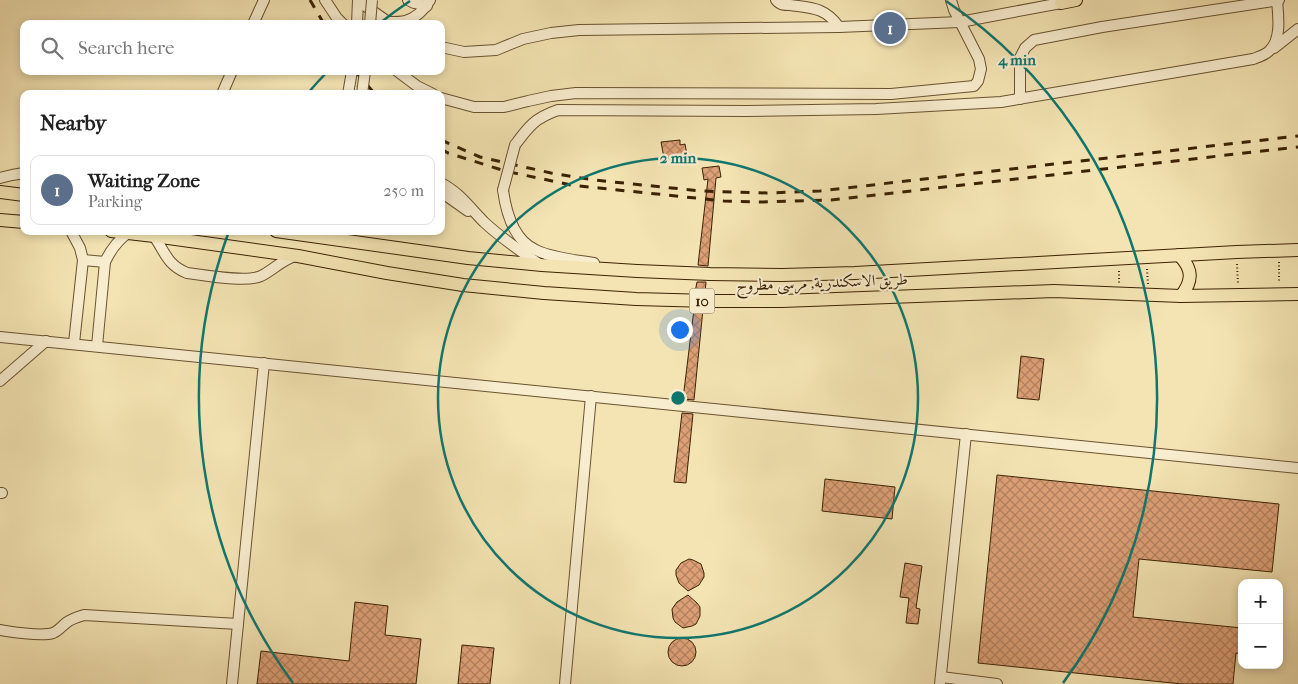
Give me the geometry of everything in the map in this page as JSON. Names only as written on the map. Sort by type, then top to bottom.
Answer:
[{"type":"main road","points":[[1061,3],[1076,0]]},
{"type":"main road","points":[[0,192],[20,194]]},
{"type":"main road","points":[[0,220],[20,222]]},
{"type":"main road","name":"طريق الاسكندرية, مرسى مطروح","points":[[145,235],[298,256],[463,285],[636,299],[773,301],[1029,291],[1078,291],[1181,296],[1298,294]]},
{"type":"main road","name":"طريق الاسكندرية, مرسى مطروح","points":[[304,235],[468,258],[542,265],[710,274],[855,273],[1298,250]]},
{"type":"main road","points":[[1179,255],[1186,262],[1190,280],[1187,289],[1181,296]]},
{"type":"street","points":[[255,20],[264,0]]},
{"type":"street","points":[[325,0],[339,20]]},
{"type":"street","points":[[359,0],[386,20]]},
{"type":"street","points":[[357,20],[359,0]]},
{"type":"street","points":[[370,20],[372,0]]},
{"type":"street","points":[[408,0],[414,3],[428,3]]},
{"type":"street","points":[[776,0],[781,4],[823,11],[839,27]]},
{"type":"street","points":[[445,99],[474,107],[504,107],[536,99],[576,93],[891,94],[974,86],[980,75],[980,58],[954,10],[951,0]]},
{"type":"street","points":[[1020,99],[1020,58],[1025,48],[1034,40],[1102,27],[1278,0],[1277,39],[1271,50]]},
{"type":"street","points":[[408,20],[420,12],[428,3]]},
{"type":"street","points":[[445,48],[464,52],[496,50],[523,39],[551,33],[580,30],[839,27],[960,22],[1061,3]]},
{"type":"street","points":[[637,271],[547,255],[534,250],[522,240],[514,229],[507,212],[503,190],[515,145],[534,122],[544,115],[558,110],[747,111],[876,109],[1001,102],[1253,59],[1264,55],[1298,29]]},
{"type":"street","points":[[224,90],[230,75]]},
{"type":"street","points":[[349,90],[351,75]]},
{"type":"street","points":[[363,90],[364,75]]},
{"type":"street","points":[[402,75],[426,90]]},
{"type":"street","points":[[0,178],[20,174]]},
{"type":"street","points":[[445,186],[458,195],[498,235],[542,265]]},
{"type":"street","points":[[445,195],[483,221]]},
{"type":"street","points":[[73,235],[80,248],[83,260],[74,343]]},
{"type":"street","points":[[97,346],[105,262],[110,250],[126,235]]},
{"type":"street","points":[[154,236],[172,264],[178,270],[186,273],[248,280],[260,276],[288,258],[298,256]]},
{"type":"street","points":[[83,260],[105,262]]},
{"type":"street","points":[[0,337],[1298,468]]},
{"type":"street","points":[[0,381],[46,341]]},
{"type":"street","points":[[232,684],[264,363]]},
{"type":"street","points":[[566,684],[591,396]]},
{"type":"street","points":[[966,434],[940,681],[997,684]]},
{"type":"street","points":[[0,630],[43,634],[52,633],[75,617],[84,615],[238,624]]},
{"type":"path","points":[[1279,250],[1280,295]]},
{"type":"path","points":[[1237,252],[1238,296]]},
{"type":"path","points":[[1147,257],[1148,295]]},
{"type":"path","points":[[1118,258],[1120,293]]},
{"type":"building","points":[[680,140],[680,145],[685,144],[687,155],[664,158],[661,142]]},
{"type":"building","points":[[719,166],[721,177],[716,178],[708,266],[698,265],[708,179],[704,180],[702,168]]},
{"type":"building","points":[[697,282],[706,282],[705,293],[695,292]]},
{"type":"building","points":[[694,309],[703,309],[694,400],[683,399]]},
{"type":"building","points":[[1021,356],[1044,359],[1039,400],[1017,398]]},
{"type":"building","points":[[682,413],[693,414],[686,483],[674,482]]},
{"type":"building","points":[[997,475],[1279,504],[1272,572],[1139,559],[1133,617],[1238,628],[1238,653],[1236,653],[1233,684],[1182,684],[978,663]]},
{"type":"building","points":[[825,479],[895,487],[892,519],[822,511]]},
{"type":"building","points":[[689,559],[701,564],[704,577],[699,585],[688,591],[679,583],[676,570],[681,563]]},
{"type":"building","points":[[905,563],[922,566],[916,608],[920,609],[918,624],[906,623],[909,598],[900,597]]},
{"type":"building","points":[[688,595],[700,607],[700,616],[696,624],[683,628],[675,622],[672,609],[677,602]]},
{"type":"building","points":[[355,602],[388,606],[385,635],[421,639],[416,684],[257,684],[261,651],[349,661]]},
{"type":"building","points":[[682,638],[692,642],[696,652],[692,662],[682,666],[672,662],[668,652],[672,642]]},
{"type":"building","points":[[462,645],[494,648],[490,684],[458,684]]},
{"type":"railway","points":[[310,0],[322,20]]},
{"type":"railway","points":[[350,75],[361,90]]},
{"type":"railway","points":[[358,75],[372,90]]},
{"type":"railway","points":[[445,142],[480,157],[551,173],[594,180],[701,191],[767,193],[820,191],[1298,136]]},
{"type":"railway","points":[[445,151],[505,171],[571,185],[724,201],[763,202],[831,200],[1298,147]]},
{"type":"place","name":"Waiting Zone","points":[[890,28]]}]
